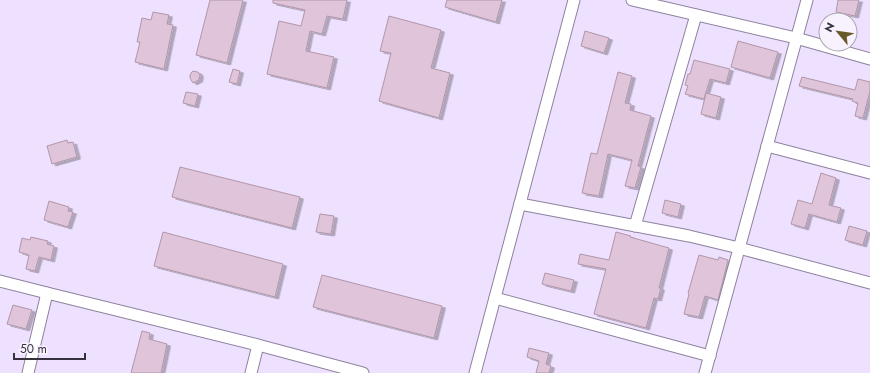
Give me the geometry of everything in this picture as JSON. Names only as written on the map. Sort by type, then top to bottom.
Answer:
[{"type":"street","points":[[475,373],[574,0]]},
{"type":"street","points":[[632,0],[796,38],[870,59]]},
{"type":"street","points":[[705,373],[807,0]]},
{"type":"street","points":[[635,226],[696,15]]},
{"type":"street","points":[[767,146],[870,173]]},
{"type":"street","points":[[520,204],[689,236],[870,283]]},
{"type":"street","points":[[0,281],[258,345],[363,373]]},
{"type":"street","points":[[28,373],[46,293]]},
{"type":"street","points":[[495,298],[710,356]]},
{"type":"street","points":[[251,373],[258,345]]},
{"type":"building","points":[[210,0],[243,0],[227,63],[196,55]]},
{"type":"building","points":[[273,0],[347,0],[343,19],[327,16],[322,34],[310,31],[306,51],[334,57],[327,88],[267,74],[279,21],[301,26],[305,10],[273,3]]},
{"type":"building","points":[[447,0],[502,0],[496,22],[445,7]]},
{"type":"building","points":[[838,0],[859,0],[856,12],[836,12]]},
{"type":"building","points":[[153,12],[169,15],[167,24],[173,25],[164,69],[135,62],[140,42],[137,42],[142,18],[151,20]]},
{"type":"building","points":[[389,16],[441,30],[431,68],[450,73],[439,118],[379,101],[391,53],[380,51]]},
{"type":"building","points":[[585,31],[609,38],[604,53],[581,46]]},
{"type":"building","points":[[738,41],[778,52],[770,78],[731,67]]},
{"type":"building","points":[[694,60],[730,69],[726,83],[710,79],[704,99],[685,94],[688,86],[685,85]]},
{"type":"building","points":[[233,69],[240,71],[237,84],[229,82]]},
{"type":"building","points":[[193,71],[198,72],[200,75],[199,80],[193,83],[190,75]]},
{"type":"building","points":[[618,72],[632,76],[625,103],[631,104],[630,110],[651,116],[638,166],[641,167],[635,188],[625,186],[632,160],[608,154],[599,196],[582,193],[591,153],[597,154]]},
{"type":"building","points":[[802,77],[855,90],[858,79],[870,82],[870,91],[863,118],[855,116],[858,103],[852,101],[853,99],[799,86]]},
{"type":"building","points":[[186,92],[198,94],[195,106],[183,103]]},
{"type":"building","points":[[706,93],[721,97],[716,118],[701,114]]},
{"type":"building","points":[[67,140],[68,143],[73,142],[77,157],[52,164],[47,146]]},
{"type":"building","points":[[180,167],[300,197],[292,228],[172,197]]},
{"type":"building","points":[[821,173],[836,178],[829,205],[841,208],[837,222],[809,214],[805,228],[791,224],[798,200],[812,204]]},
{"type":"building","points":[[665,200],[681,204],[678,217],[662,213]]},
{"type":"building","points":[[49,201],[69,207],[68,211],[73,212],[68,227],[44,220]]},
{"type":"building","points":[[320,214],[334,216],[331,234],[316,232]]},
{"type":"building","points":[[849,226],[867,231],[863,245],[845,240]]},
{"type":"building","points":[[163,232],[283,264],[275,297],[154,266]]},
{"type":"building","points":[[616,232],[669,248],[659,288],[661,288],[658,299],[654,298],[646,328],[594,314],[606,269],[578,264],[580,254],[609,260]]},
{"type":"building","points":[[31,237],[48,241],[47,244],[54,246],[51,260],[39,257],[35,271],[26,269],[29,255],[19,252],[22,238],[30,240]]},
{"type":"building","points":[[699,255],[718,260],[719,257],[728,260],[718,300],[705,296],[699,317],[684,314],[688,293]]},
{"type":"building","points":[[545,273],[574,280],[571,291],[542,284]]},
{"type":"building","points":[[322,275],[442,306],[434,338],[313,307]]},
{"type":"building","points":[[13,305],[32,310],[26,329],[7,324]]},
{"type":"building","points":[[142,331],[150,333],[149,339],[167,344],[161,373],[131,373]]},
{"type":"building","points":[[529,348],[549,353],[546,364],[551,366],[549,373],[536,373],[539,361],[527,357]]}]
